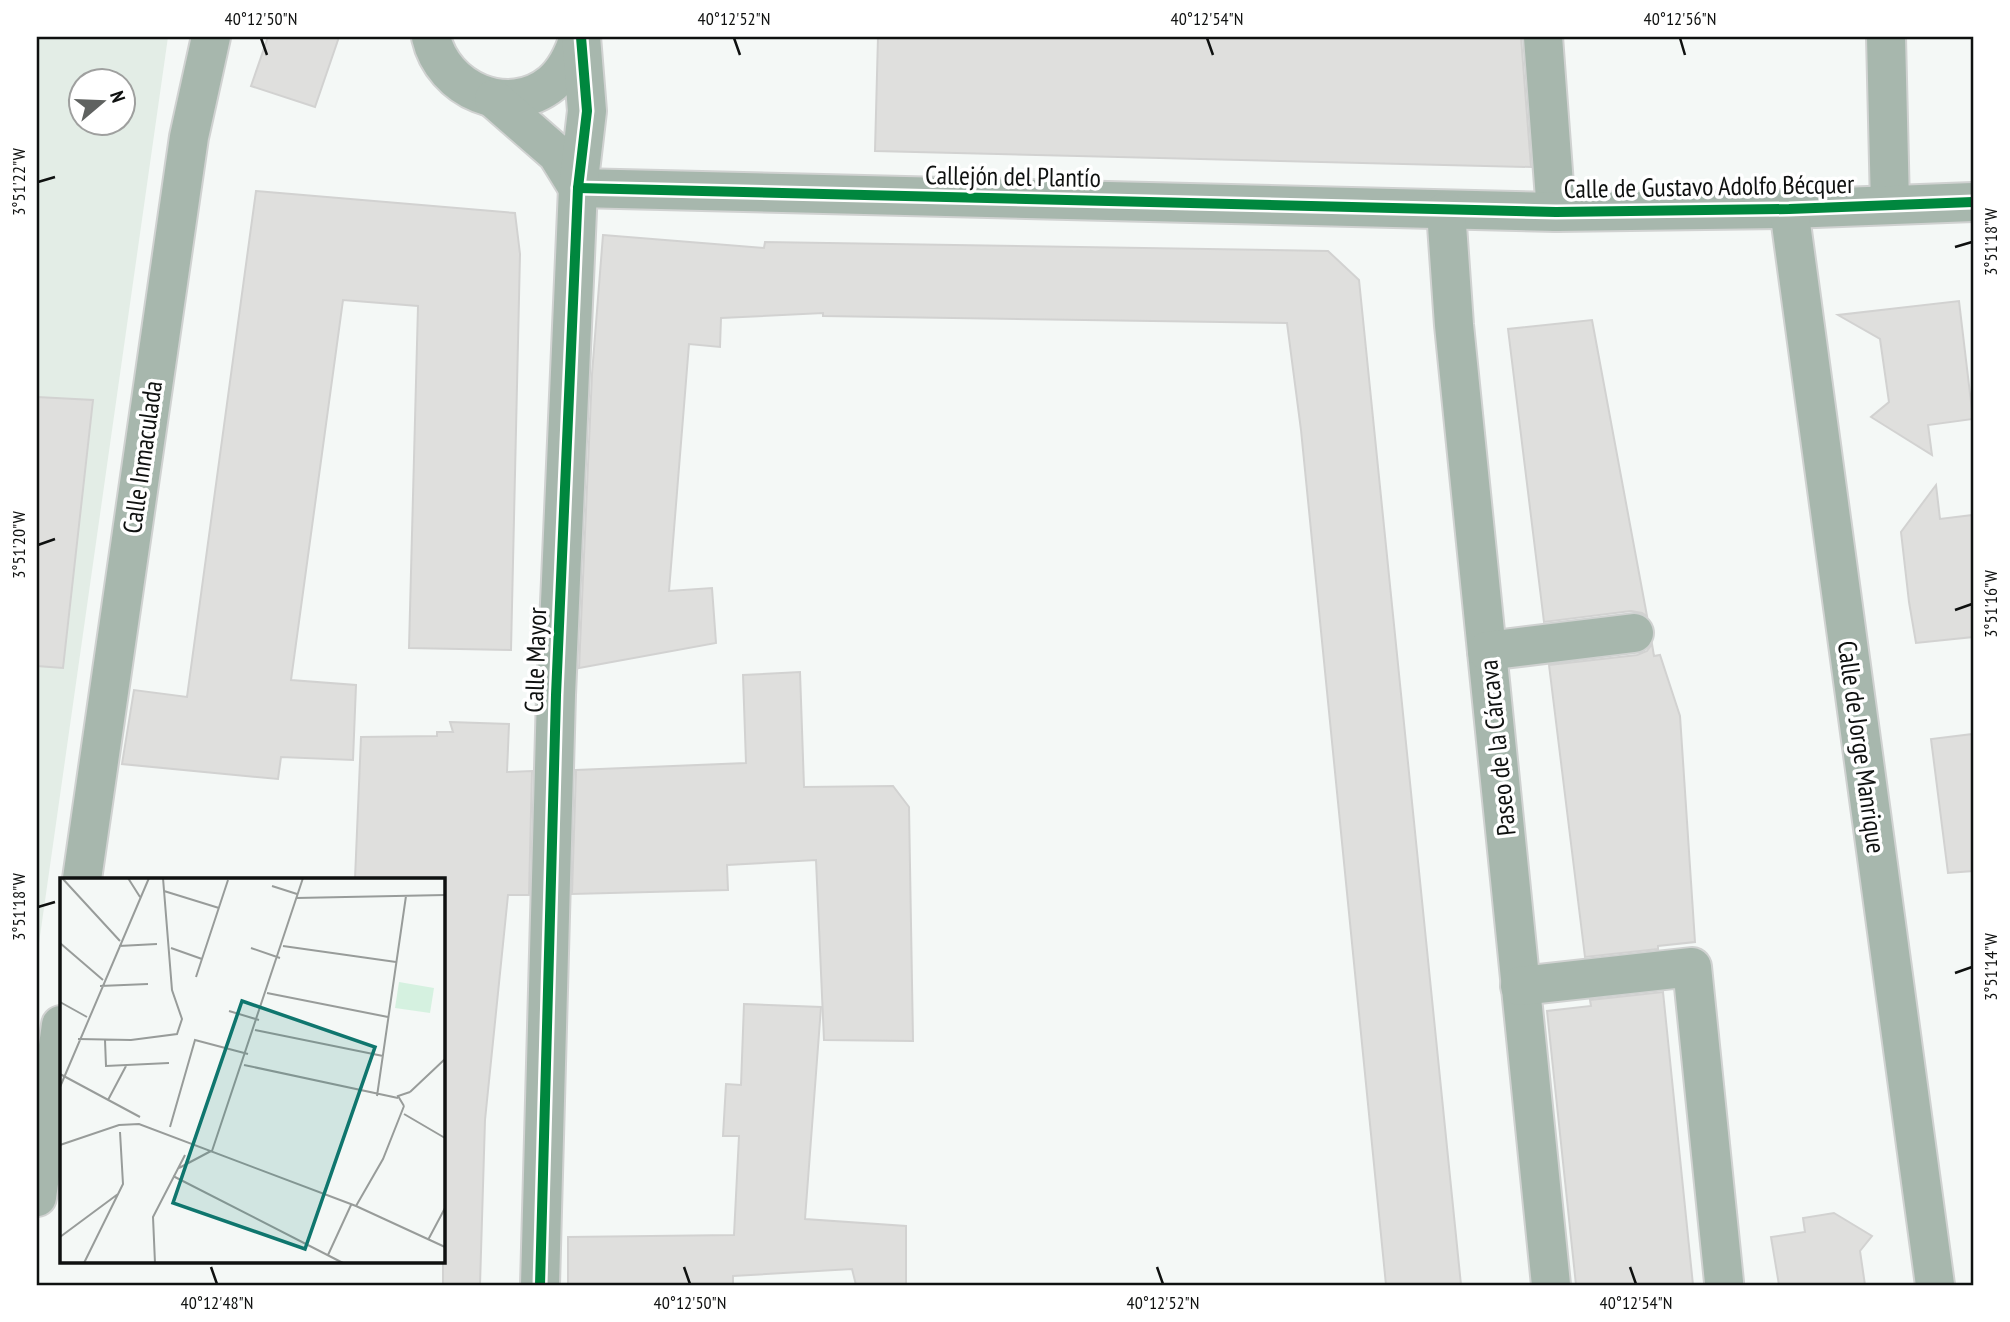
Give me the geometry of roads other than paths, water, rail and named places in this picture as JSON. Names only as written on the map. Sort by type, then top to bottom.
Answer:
[{"type":"street","name":"Calle Inmaculada","points":[[82,878],[189,137],[211,37]]},
{"type":"street","points":[[430,37],[433,50],[447,72],[469,90],[494,99],[557,155],[578,188]]},
{"type":"street","points":[[494,99],[528,96],[553,82],[573,56],[580,37]]},
{"type":"street","name":"Calle Mayor","points":[[540,1285],[556,695],[578,188],[587,111],[580,37]]},
{"type":"street","points":[[1543,37],[1556,212]]},
{"type":"street","points":[[1886,37],[1890,205]]},
{"type":"street","name":"Callejón del Plantío","points":[[578,188],[1350,206],[1446,211]]},
{"type":"street","name":"Calle de Gustavo Adolfo Bécquer","points":[[1446,211],[1789,209],[1973,202]]},
{"type":"street","name":"Calle de Jorge Manrique","points":[[1789,209],[1936,1285]]},
{"type":"street","name":"Paseo de la Cárcava","points":[[1446,211],[1454,325],[1551,1285]]},
{"type":"street","points":[[1487,650],[1634,633]]},
{"type":"street","points":[[1520,986],[1692,967],[1724,1282]]},
{"type":"street","points":[[37,1197],[60,1032]]}]
